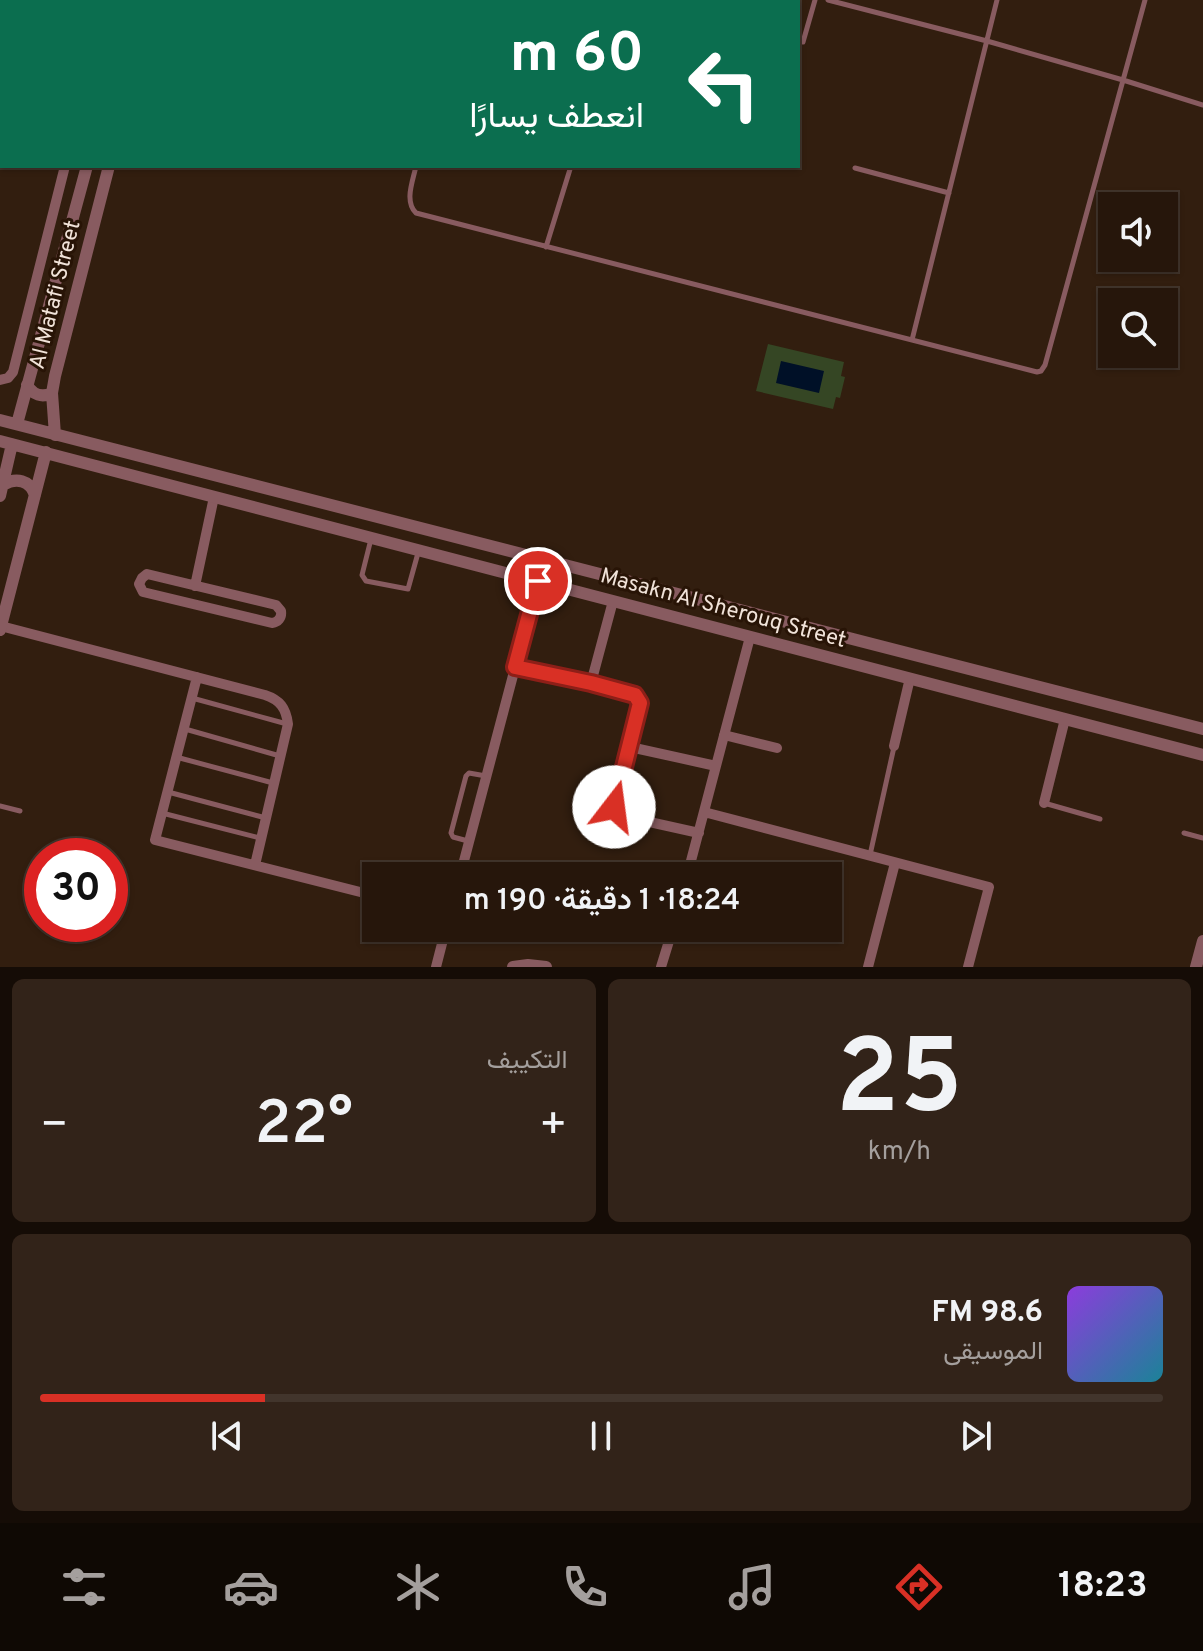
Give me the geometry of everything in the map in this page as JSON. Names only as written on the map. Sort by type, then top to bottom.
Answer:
[{"type":"street","points":[[0,380],[8,378],[13,372],[64,168]]},
{"type":"street","name":"Al Matafi Street","points":[[17,424],[86,168]]},
{"type":"street","name":"Al Matafi Street","points":[[55,435],[52,393],[55,376],[108,168]]},
{"type":"street","points":[[27,385],[37,395],[52,393]]},
{"type":"street","name":"Masakn Al Sherouq Street","points":[[0,420],[1203,729]]},
{"type":"street","points":[[2,490],[6,442]]},
{"type":"street","name":"Masakn Al Sherouq Street","points":[[6,442],[1203,755]]},
{"type":"street","points":[[46,452],[0,628],[274,698],[282,705],[288,724],[255,865]]},
{"type":"street","points":[[2,490],[8,482],[19,480],[29,485],[35,495]]},
{"type":"street","points":[[195,586],[214,497]]},
{"type":"street","points":[[147,574],[195,586],[276,605],[281,617],[272,623],[143,592],[139,584],[147,574]]},
{"type":"street","points":[[464,862],[538,581]]},
{"type":"street","points":[[680,618],[688,608],[684,595]]},
{"type":"street","points":[[591,683],[613,601]]},
{"type":"street","points":[[707,625],[706,613],[713,603]]},
{"type":"street","points":[[691,862],[750,637]]},
{"type":"street","points":[[515,667],[635,695],[640,708],[615,812],[699,833]]},
{"type":"street","points":[[197,677],[155,840],[362,892]]},
{"type":"street","points":[[894,746],[910,678]]},
{"type":"street","points":[[1044,803],[1065,719]]},
{"type":"street","points":[[724,735],[777,748]]},
{"type":"street","points":[[630,747],[716,766]]},
{"type":"street","points":[[704,812],[989,887],[968,967]]},
{"type":"street","points":[[868,967],[895,863]]},
{"type":"street","points":[[1196,967],[1203,941]]},
{"type":"street","points":[[436,967],[442,942]]},
{"type":"street","points":[[661,967],[669,942]]},
{"type":"street","points":[[513,967],[546,967]]},
{"type":"lane","points":[[803,42],[815,0]]},
{"type":"lane","points":[[828,0],[987,41],[1203,105]]},
{"type":"lane","points":[[912,340],[997,0]]},
{"type":"lane","points":[[416,168],[409,198],[413,211],[1037,372],[1045,365],[1145,0]]},
{"type":"lane","points":[[546,247],[570,168]]},
{"type":"lane","points":[[855,168],[949,193]]},
{"type":"lane","points":[[371,538],[362,575],[366,581],[408,589],[418,550]]},
{"type":"lane","points":[[191,698],[288,724]]},
{"type":"lane","points":[[183,729],[281,756]]},
{"type":"lane","points":[[870,856],[894,746]]},
{"type":"lane","points":[[176,757],[274,783]]},
{"type":"lane","points":[[469,841],[451,835],[458,804],[467,774],[486,776]]},
{"type":"lane","points":[[167,792],[266,818]]},
{"type":"lane","points":[[1044,803],[1100,819]]},
{"type":"lane","points":[[0,806],[20,811]]},
{"type":"lane","points":[[162,813],[261,838]]},
{"type":"lane","points":[[1184,833],[1203,838]]},
{"type":"green space","points":[[768,344],[844,362],[841,376],[845,377],[840,398],[836,397],[833,409],[756,391]]},
{"type":"water","points":[[781,361],[824,371],[819,393],[776,383]]},
{"type":"route","points":[[538,581],[515,667],[635,695],[640,703],[614,807]]}]
